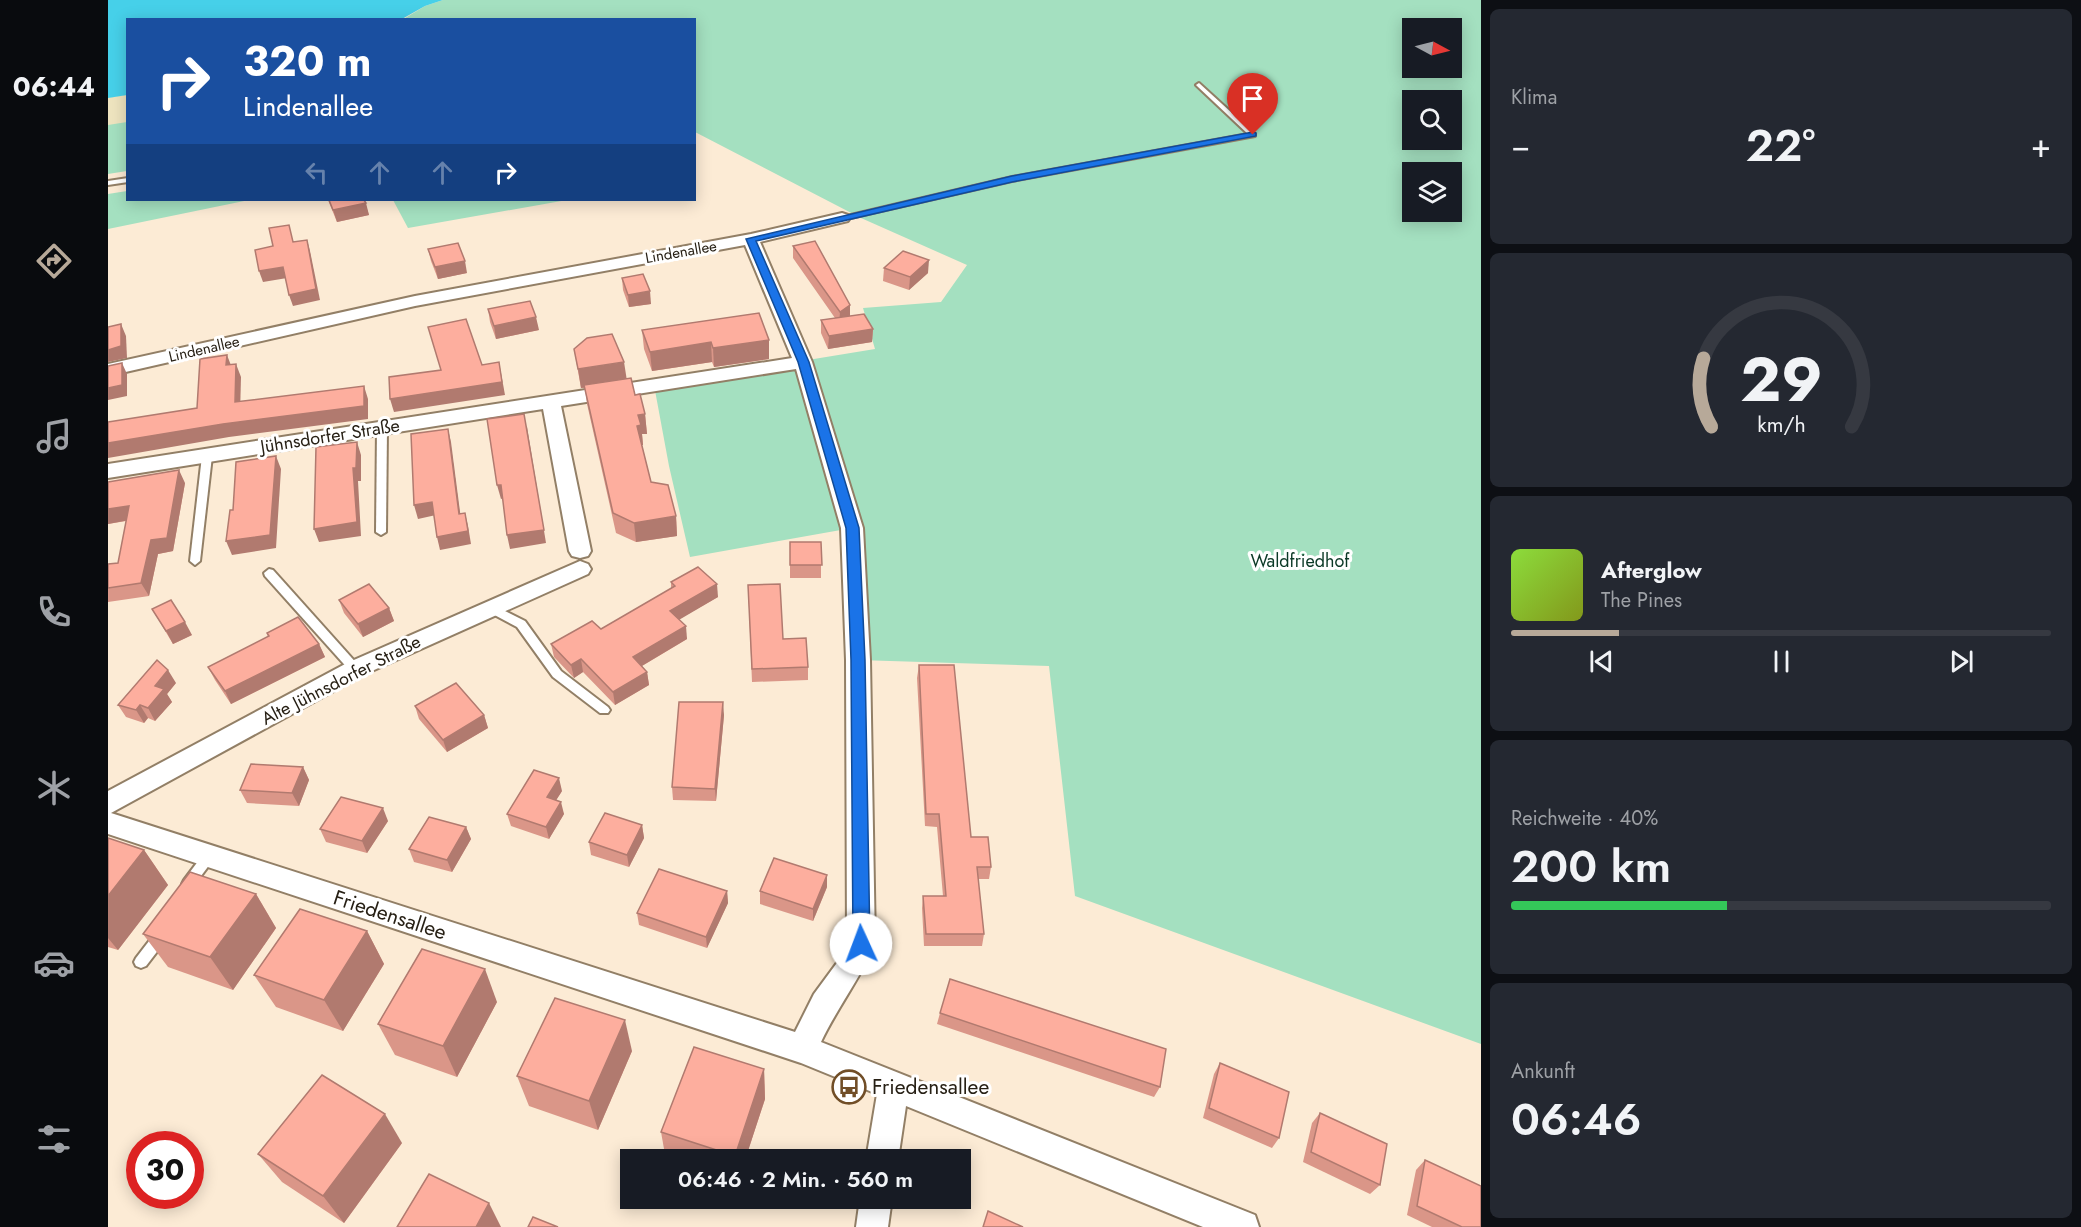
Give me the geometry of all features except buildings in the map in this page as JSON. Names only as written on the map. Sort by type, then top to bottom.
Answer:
[{"type":"street","name":"Lindenallee","points":[[108,370],[415,301],[751,239],[842,218]]},
{"type":"street","points":[[751,239],[803,362],[852,528],[858,660],[861,944],[852,965],[824,1004],[802,1049]]},
{"type":"street","name":"Jühnsdorfer Straße","points":[[108,471],[803,362]]},
{"type":"street","name":"Alte Jühnsdorfer Straße","points":[[108,803],[355,669],[491,608],[580,560],[551,402]]},
{"type":"street","name":"Friedensallee","points":[[108,824],[802,1049],[1243,1227]]},
{"type":"street","points":[[884,1149],[893,1087]]},
{"type":"street","points":[[872,1227],[874,1209]]},
{"type":"lane","name":"Lindenallee","points":[[842,218],[1012,179],[1253,135],[1199,85]]},
{"type":"lane","points":[[108,183],[126,180]]},
{"type":"lane","points":[[381,532],[382,428]]},
{"type":"lane","points":[[195,561],[207,456]]},
{"type":"lane","points":[[270,573],[355,669]]},
{"type":"lane","points":[[491,608],[521,624],[556,674],[604,710]]},
{"type":"lane","points":[[177,899],[209,856]]},
{"type":"lane","points":[[141,962],[169,926]]},
{"type":"green space","name":"Waldfriedhof","points":[[443,0],[1481,0],[1481,1044],[1075,896],[1049,666],[858,660],[852,528],[690,557],[669,466],[654,385],[875,349],[863,308],[941,302],[967,265],[861,218],[696,133],[696,18],[405,18],[425,6]]},
{"type":"green space","points":[[126,95],[126,171],[108,174],[108,98]]},
{"type":"green space","points":[[126,191],[126,201],[244,201],[108,229],[108,194]]},
{"type":"green space","points":[[394,201],[561,201],[408,228]]},
{"type":"sand","points":[[126,95],[126,122],[108,125],[108,98]]},
{"type":"water","points":[[108,0],[443,0],[425,6],[404,18],[126,18],[126,95],[108,98]]},
{"type":"place","name":"Friedensallee","points":[[849,1087]]},
{"type":"route","points":[[861,944],[857,746],[858,660],[852,528],[803,362],[751,239],[1012,179],[1253,135]]}]
